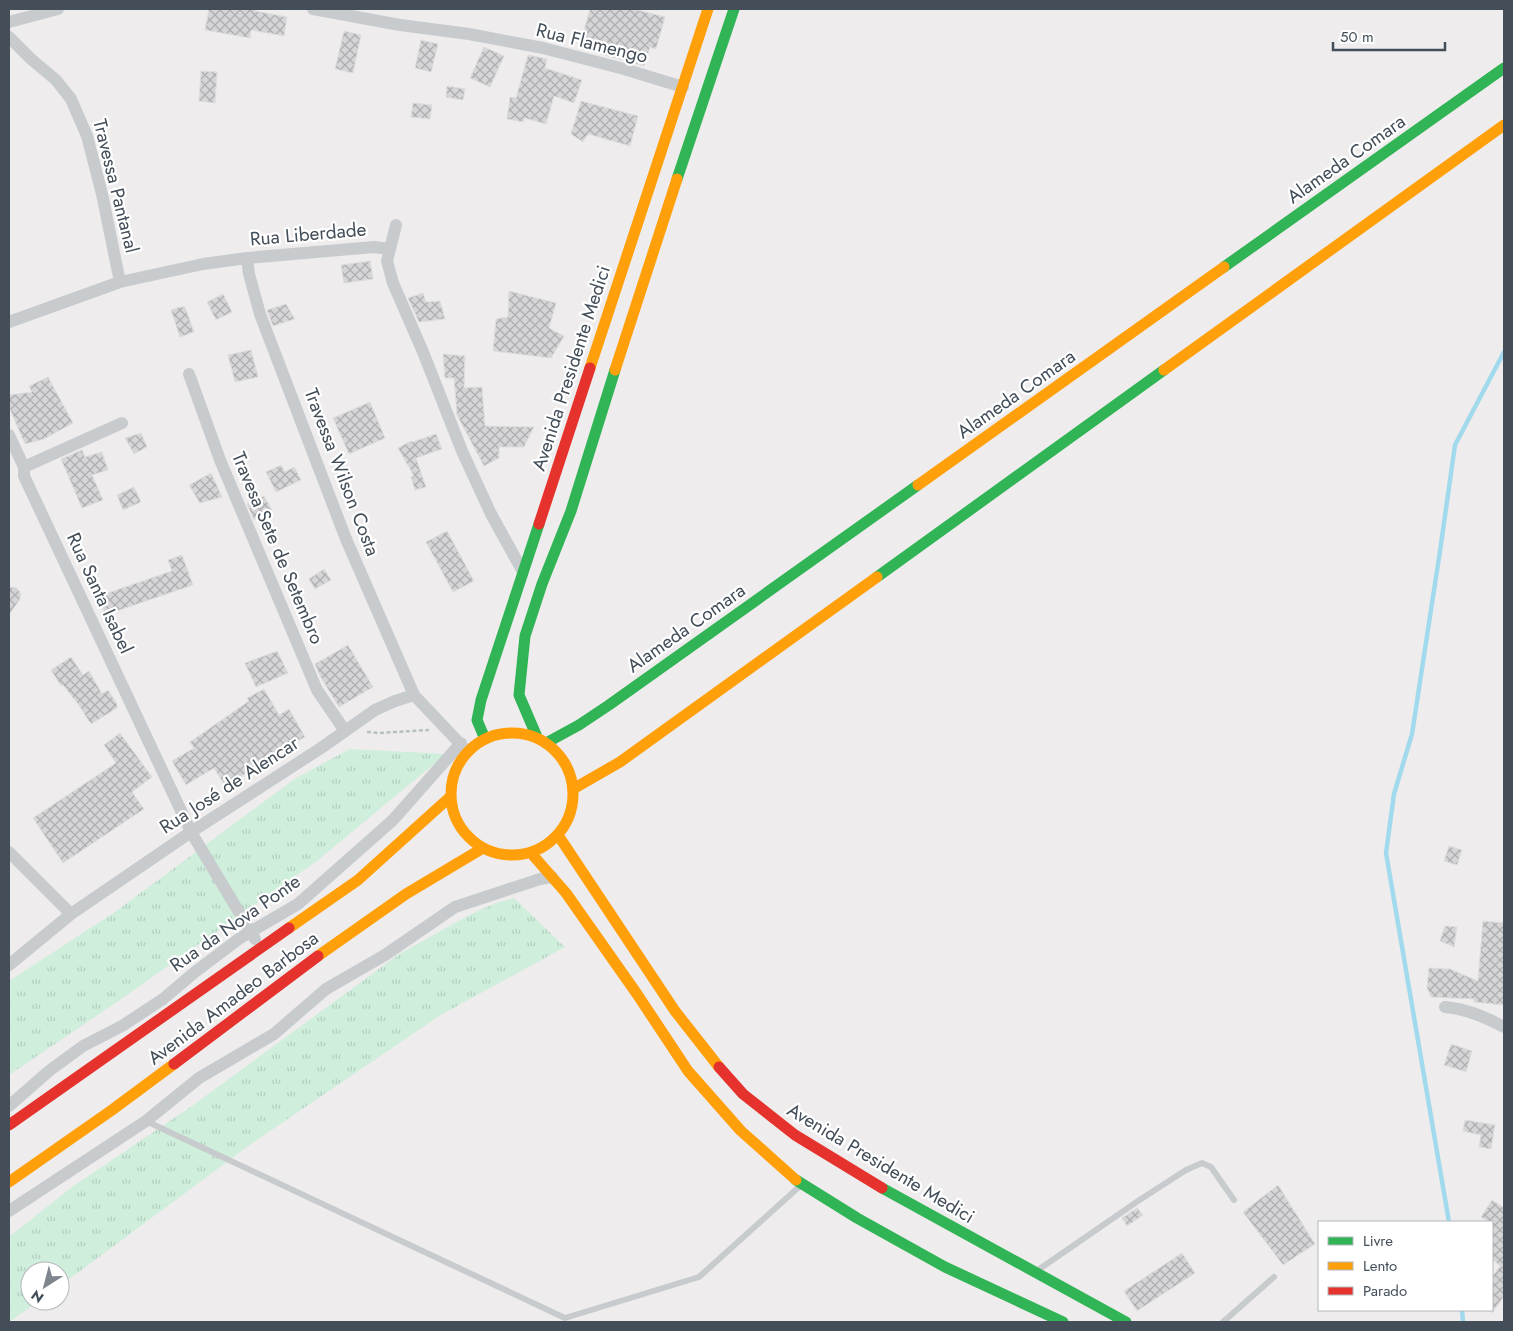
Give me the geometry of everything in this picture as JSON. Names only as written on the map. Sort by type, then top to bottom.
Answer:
[{"type":"street","points":[[9,22],[58,9]]},
{"type":"street","name":"Rua Flamengo","points":[[313,9],[543,48],[624,69],[683,87]]},
{"type":"street","name":"Avenida Presidente Medici","points":[[484,738],[477,720],[481,700],[522,570],[708,9]]},
{"type":"street","points":[[541,740],[519,694],[525,636],[542,584],[571,511],[659,232],[734,9]]},
{"type":"street","name":"Travessa Pantanal","points":[[9,37],[31,60],[56,80],[71,99],[87,136],[102,194],[120,282]]},
{"type":"street","name":"Alameda Comara","points":[[541,740],[579,725],[609,705],[1504,68]]},
{"type":"street","points":[[573,789],[620,762],[1504,125]]},
{"type":"street","points":[[389,249],[396,225]]},
{"type":"street","name":"Rua Liberdade","points":[[9,322],[120,282],[203,264],[247,258],[374,247],[389,249],[386,261],[393,283],[423,352],[462,452],[491,514],[522,570]]},
{"type":"street","name":"Travessa Wilson Costa","points":[[247,258],[249,274],[260,314],[315,458],[346,539],[414,695]]},
{"type":"street","name":"Travesa Sete de Setembro","points":[[189,374],[220,460],[317,690],[348,729]]},
{"type":"street","points":[[9,435],[24,467],[122,423]]},
{"type":"street","name":"Rua Santa Isabel","points":[[24,467],[24,476],[191,832],[260,948]]},
{"type":"street","points":[[414,695],[464,747]]},
{"type":"street","name":"Rua José de Alencar","points":[[9,965],[71,914],[191,832],[375,710],[394,701],[414,695]]},
{"type":"street","points":[[505,733],[526,734],[541,740],[560,756],[569,771],[573,789],[572,806],[567,823],[558,835],[545,846],[530,853],[514,856],[498,854],[483,848],[466,835],[455,818],[450,797],[452,777],[464,747],[484,738],[505,733]]},
{"type":"street","name":"Rua da Nova Ponte","points":[[9,1106],[49,1071],[76,1051],[122,1026],[163,999],[195,972],[251,932],[298,904],[393,820],[464,747]]},
{"type":"street","name":"Avenida Amadeo Barbosa","points":[[9,1125],[358,880],[450,797]]},
{"type":"street","name":"Avenida Presidente Medici","points":[[558,835],[675,1011],[743,1094],[795,1135],[833,1159],[1126,1322]]},
{"type":"street","name":"Avenida Amadeo Barbosa","points":[[9,1182],[112,1110],[313,960],[406,894],[483,848]]},
{"type":"street","points":[[9,852],[71,914]]},
{"type":"street","points":[[530,853],[566,892],[688,1071],[741,1131],[773,1162],[801,1184],[945,1267],[1064,1322]]},
{"type":"street","points":[[9,1211],[146,1121],[199,1078],[274,1034],[326,989],[385,955],[455,907],[540,879],[552,877]]},
{"type":"street","points":[[1445,1007],[1472,1012],[1504,1027]]},
{"type":"lane","points":[[146,1121],[565,1318],[699,1277],[801,1184]]},
{"type":"lane","points":[[1035,1272],[1138,1201],[1186,1170],[1202,1164],[1211,1167],[1234,1200]]},
{"type":"lane","points":[[1223,1322],[1274,1277]]},
{"type":"path","points":[[348,729],[378,733],[446,728]]},
{"type":"green space","points":[[350,749],[446,754],[317,861],[114,1004],[9,1075],[9,981],[115,912],[296,778]]},
{"type":"green space","points":[[514,898],[565,947],[439,1016],[251,1144],[70,1279],[70,1261],[20,1261],[20,1311],[25,1311],[9,1322],[9,1237],[72,1187],[192,1106],[398,955],[469,915],[496,903]]},
{"type":"building","points":[[209,9],[255,9],[255,11],[287,17],[284,36],[251,30],[250,38],[205,30]]},
{"type":"building","points":[[590,9],[634,9],[665,17],[656,49],[650,47],[644,66],[579,48]]},
{"type":"building","points":[[344,31],[361,35],[353,73],[335,69]]},
{"type":"building","points":[[421,40],[438,44],[431,72],[415,68]]},
{"type":"building","points":[[484,47],[504,56],[490,87],[470,78]]},
{"type":"building","points":[[528,55],[547,59],[545,68],[582,80],[574,103],[554,96],[546,124],[524,118],[524,122],[507,119],[510,97],[516,98]]},
{"type":"building","points":[[201,71],[217,72],[215,103],[199,101]]},
{"type":"building","points":[[447,86],[465,89],[463,100],[446,97]]},
{"type":"building","points":[[581,101],[638,116],[630,146],[588,134],[583,142],[571,134]]},
{"type":"building","points":[[413,103],[432,105],[430,119],[411,117]]},
{"type":"building","points":[[370,261],[373,279],[344,283],[341,265]]},
{"type":"building","points":[[509,291],[556,303],[549,328],[564,336],[551,358],[493,351],[496,319],[508,317]]},
{"type":"building","points":[[423,293],[426,302],[440,301],[445,319],[419,322],[408,298]]},
{"type":"building","points":[[223,294],[232,312],[216,320],[207,302]]},
{"type":"building","points":[[286,304],[295,319],[273,326],[267,310]]},
{"type":"building","points":[[185,307],[194,332],[180,337],[171,310]]},
{"type":"building","points":[[251,350],[258,377],[235,382],[228,355]]},
{"type":"building","points":[[443,354],[465,356],[464,388],[482,387],[485,426],[534,427],[524,447],[499,447],[499,458],[484,466],[457,415],[454,378],[445,378]]},
{"type":"building","points":[[48,377],[73,423],[44,439],[25,444],[9,407],[9,395],[32,392],[29,386]]},
{"type":"building","points":[[370,402],[385,438],[349,454],[333,418]]},
{"type":"building","points":[[141,433],[147,447],[134,454],[125,438]]},
{"type":"building","points":[[436,434],[442,449],[416,458],[426,487],[415,490],[411,477],[414,476],[398,448],[411,441]]},
{"type":"building","points":[[82,450],[85,457],[102,452],[108,470],[92,475],[103,500],[82,508],[61,459]]},
{"type":"building","points":[[281,465],[285,472],[294,467],[301,480],[276,492],[266,472]]},
{"type":"building","points":[[211,473],[222,497],[200,503],[189,485]]},
{"type":"building","points":[[134,487],[141,502],[123,510],[117,495]]},
{"type":"building","points":[[264,496],[272,510],[254,520],[247,504]]},
{"type":"building","points":[[447,531],[474,581],[453,592],[426,542]]},
{"type":"building","points":[[182,555],[193,585],[105,615],[99,596],[172,571],[168,560]]},
{"type":"building","points":[[324,569],[331,580],[315,589],[309,579]]},
{"type":"building","points":[[9,587],[17,588],[21,594],[20,599],[9,615]]},
{"type":"building","points":[[348,645],[373,687],[339,707],[315,664]]},
{"type":"building","points":[[277,651],[288,673],[256,687],[245,663]]},
{"type":"building","points":[[71,657],[83,675],[89,671],[102,694],[108,690],[117,704],[117,708],[91,724],[51,670]]},
{"type":"building","points":[[264,689],[279,715],[289,709],[305,737],[274,753],[276,756],[225,786],[214,768],[186,785],[172,761],[194,748],[190,742],[249,701],[247,698]]},
{"type":"building","points":[[120,733],[152,777],[132,792],[144,809],[63,863],[33,818],[116,763],[104,745]]},
{"type":"building","points":[[1449,846],[1462,850],[1457,865],[1444,861]]},
{"type":"building","points":[[1483,921],[1504,923],[1504,1005],[1474,1002],[1474,999],[1431,997],[1427,988],[1429,968],[1450,969],[1478,981]]},
{"type":"building","points":[[1445,926],[1457,927],[1454,947],[1440,941]]},
{"type":"building","points":[[1451,1044],[1472,1051],[1466,1072],[1444,1065]]},
{"type":"building","points":[[1465,1120],[1495,1125],[1491,1149],[1479,1147],[1481,1135],[1463,1131]]},
{"type":"building","points":[[1278,1185],[1315,1244],[1283,1265],[1243,1212]]},
{"type":"building","points":[[1492,1200],[1504,1208],[1504,1296],[1492,1313],[1493,1276],[1500,1266],[1493,1260],[1493,1221],[1487,1221],[1481,1217]]},
{"type":"building","points":[[1137,1208],[1143,1215],[1127,1226],[1122,1218]]},
{"type":"building","points":[[1182,1253],[1195,1273],[1137,1311],[1124,1291]]},
{"type":"waterway","points":[[1449,1221],[1386,853],[1394,794],[1412,734],[1455,445],[1504,352]]},
{"type":"waterway","points":[[1462,1311],[1463,1322]]},
{"type":"traffic: fast","points":[[677,179],[734,9]]},
{"type":"traffic: fast","points":[[1224,267],[1504,68]]},
{"type":"traffic: fast","points":[[537,737],[519,695],[525,636],[542,584],[571,511],[615,370]]},
{"type":"traffic: fast","points":[[877,577],[1164,370]]},
{"type":"traffic: fast","points":[[546,743],[579,725],[609,705],[918,485]]},
{"type":"traffic: fast","points":[[485,739],[477,720],[481,700],[539,524]]},
{"type":"traffic: fast","points":[[796,1180],[857,1218],[945,1267],[1063,1322]]},
{"type":"traffic: fast","points":[[882,1188],[1126,1322]]},
{"type":"traffic: slow","points":[[590,368],[708,9]]},
{"type":"traffic: slow","points":[[1164,370],[1504,125]]},
{"type":"traffic: slow","points":[[615,370],[677,179]]},
{"type":"traffic: slow","points":[[918,485],[1224,267]]},
{"type":"traffic: slow","points":[[573,789],[620,762],[877,577]]},
{"type":"traffic: slow","points":[[512,733],[535,737],[555,751],[569,771],[573,794],[569,817],[555,837],[535,851],[512,855],[489,851],[469,837],[455,817],[451,794],[455,771],[469,751],[489,737],[512,733]]},
{"type":"traffic: slow","points":[[289,928],[358,880],[450,797]]},
{"type":"traffic: slow","points":[[558,835],[675,1011],[719,1067]]},
{"type":"traffic: slow","points":[[318,956],[406,894],[483,848]]},
{"type":"traffic: slow","points":[[531,853],[566,893],[688,1071],[741,1131],[796,1180]]},
{"type":"traffic: slow","points":[[9,1182],[174,1064]]},
{"type":"traffic: jam","points":[[539,524],[590,368]]},
{"type":"traffic: jam","points":[[9,1125],[289,928]]},
{"type":"traffic: jam","points":[[174,1064],[318,956]]},
{"type":"traffic: jam","points":[[719,1067],[743,1094],[795,1135],[882,1188]]}]
